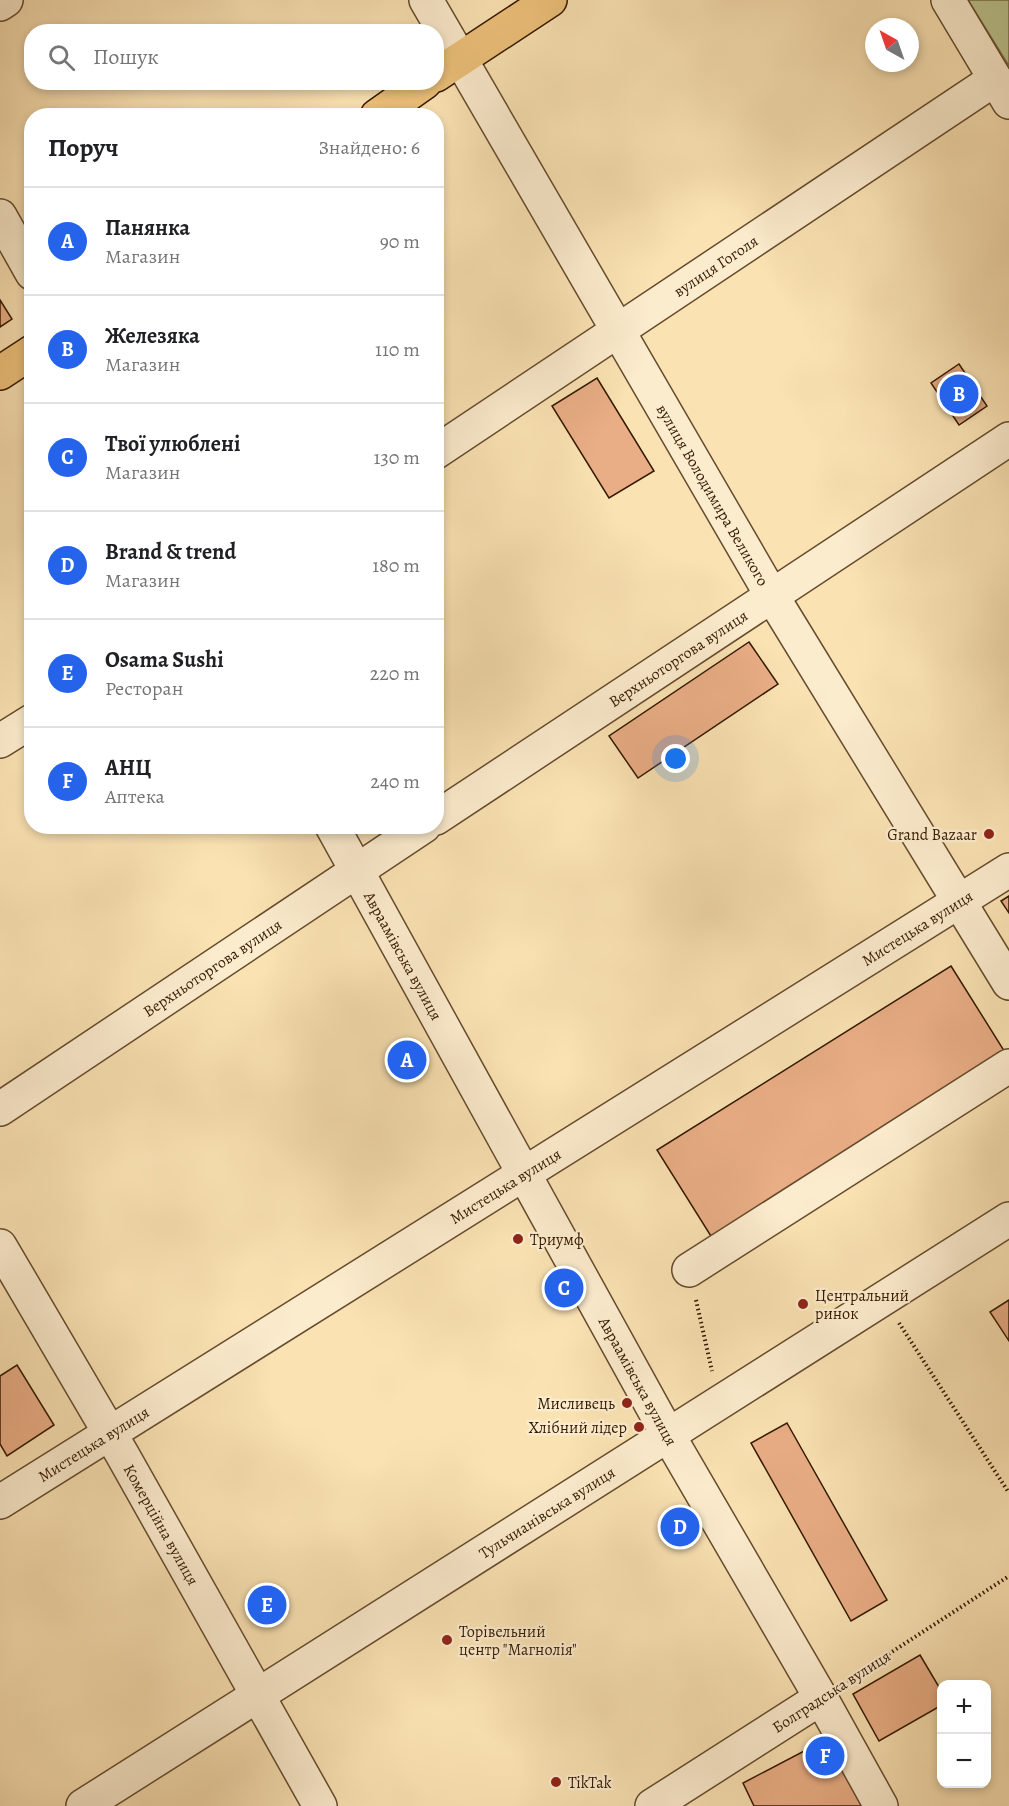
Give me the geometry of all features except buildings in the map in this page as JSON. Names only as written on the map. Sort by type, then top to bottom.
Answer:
[{"type":"main road","points":[[448,67],[550,0]]},
{"type":"main road","points":[[389,108],[414,90]]},
{"type":"main road","points":[[0,373],[24,357]]},
{"type":"street","points":[[0,4],[6,0]]},
{"type":"street","name":"вулиця Володимира Великого","points":[[426,0],[434,24]]},
{"type":"street","points":[[948,0],[1002,90]]},
{"type":"street","name":"вулиця Володимира Великого","points":[[448,67],[617,329],[772,596],[1009,983]]},
{"type":"street","name":"вулиця Гоголя","points":[[444,447],[617,329],[1002,90]]},
{"type":"street","points":[[0,216],[24,259]]},
{"type":"street","name":"Верхньоторгова вулиця","points":[[444,813],[1009,439]]},
{"type":"street","points":[[0,741],[24,726]]},
{"type":"street","name":"Авраамівська вулиця","points":[[336,834],[667,1433],[881,1806]]},
{"type":"street","name":"Верхньоторгова вулиця","points":[[0,1109],[412,834]]},
{"type":"street","name":"Мистецька вулиця","points":[[0,1502],[1009,870]]},
{"type":"street","points":[[689,1270],[1009,1066]]},
{"type":"street","name":"Тульчианівська вулиця","points":[[83,1806],[667,1433],[1009,1219]]},
{"type":"street","name":"Комерційна вулиця","points":[[0,1246],[110,1432],[320,1806]]},
{"type":"street","name":"Болградська вулиця","points":[[652,1806],[821,1698]]},
{"type":"path","points":[[689,1270],[719,1401]]},
{"type":"path","points":[[884,1299],[1009,1493]]},
{"type":"path","name":"Болградська вулиця","points":[[821,1698],[1009,1576]]},
{"type":"green space","points":[[968,0],[1009,0],[1009,66]]},
{"type":"place","name":"Железяка","points":[[959,394]]},
{"type":"place","name":"Grand Bazaar","points":[[989,834]]},
{"type":"place","name":"Панянка","points":[[407,1060]]},
{"type":"place","name":"Триумф","points":[[518,1239]]},
{"type":"place","name":"Твої улюблені","points":[[564,1288]]},
{"type":"place","name":"Центральний ринок","points":[[803,1304]]},
{"type":"place","name":"Мисливець","points":[[627,1403]]},
{"type":"place","name":"Хлібний лідер","points":[[639,1427]]},
{"type":"place","name":"Brand & trend","points":[[680,1527]]},
{"type":"place","name":"Osama Sushi","points":[[267,1605]]},
{"type":"place","name":"Торівeльний центр \"Магнолія\"","points":[[447,1640]]},
{"type":"place","name":"АНЦ","points":[[825,1756]]},
{"type":"place","name":"TikTak","points":[[556,1782]]}]
